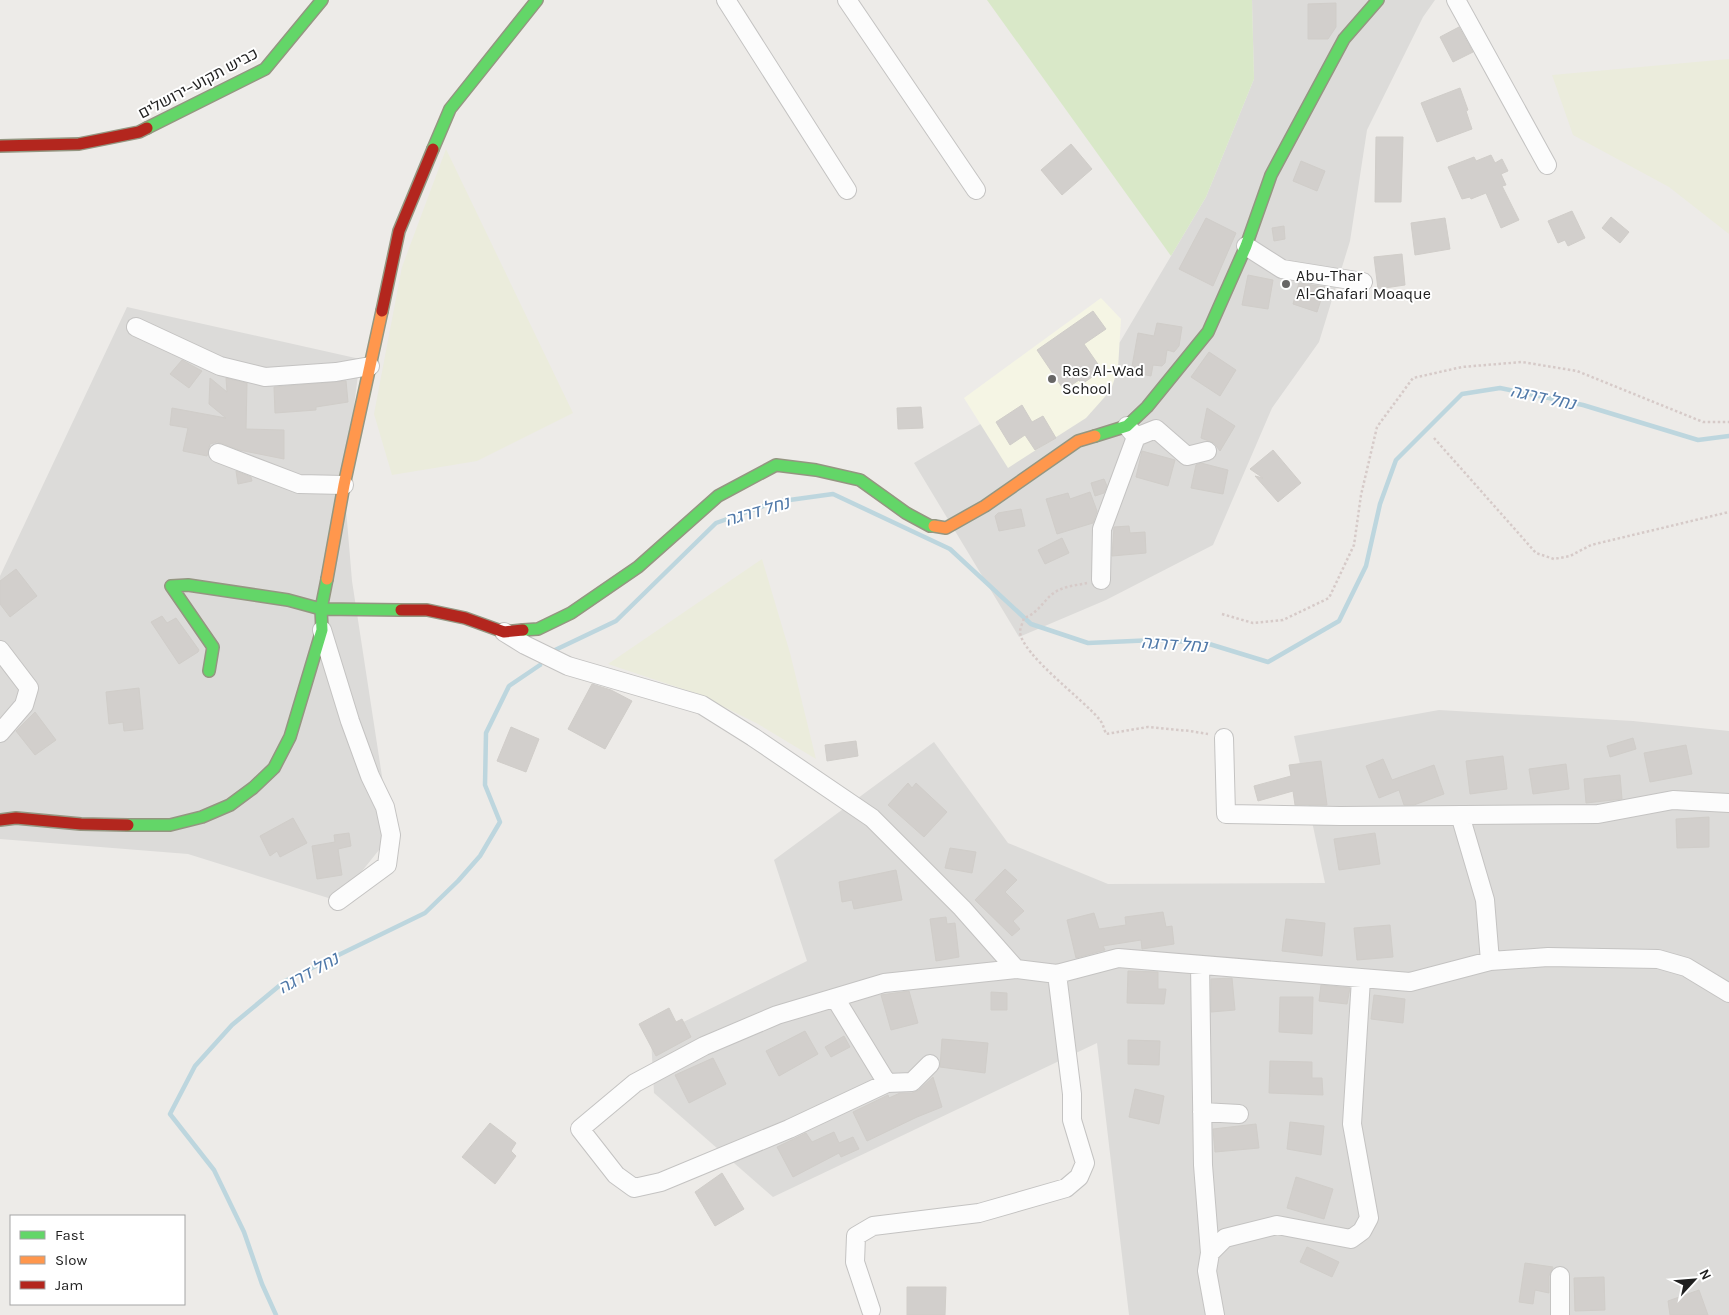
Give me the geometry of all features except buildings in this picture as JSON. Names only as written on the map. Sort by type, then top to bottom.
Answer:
[{"type":"street","name":"כביש תקוע–ירושלים","points":[[0,146],[79,144],[139,132],[266,69],[322,0]]},
{"type":"street","points":[[0,820],[16,818],[81,824],[170,825],[202,817],[230,805],[253,788],[274,768],[290,737],[322,630],[322,609],[344,484],[399,231],[450,109],[537,0]]},
{"type":"street","points":[[726,0],[847,190]]},
{"type":"street","points":[[847,0],[976,190]]},
{"type":"street","points":[[1101,580],[1102,529],[1131,432],[1147,407],[1208,332],[1246,246],[1271,176],[1344,38],[1378,0]]},
{"type":"street","points":[[1456,0],[1547,165]]},
{"type":"street","points":[[1246,246],[1282,269],[1363,282]]},
{"type":"street","points":[[136,326],[220,366],[265,377],[336,372],[370,366]]},
{"type":"street","points":[[504,632],[538,629],[571,614],[638,567],[718,496],[776,465],[816,470],[860,480],[906,513],[930,526],[946,528],[985,506],[1078,441],[1131,432],[1156,430],[1187,456],[1208,452]]},
{"type":"street","points":[[218,453],[299,484],[344,484]]},
{"type":"street","points":[[210,671],[213,647],[171,586],[188,584],[288,600],[322,609],[427,610],[465,618],[504,632],[525,645],[568,666],[702,705],[753,736],[872,818],[962,908],[1016,969]]},
{"type":"street","points":[[322,630],[350,721],[370,776],[385,807],[391,835],[387,865],[338,901]]},
{"type":"street","points":[[0,650],[29,688],[24,705],[0,733]]},
{"type":"street","points":[[1224,738],[1226,814],[1340,816],[1598,814],[1673,800],[1729,803]]},
{"type":"street","points":[[1460,815],[1485,900],[1490,961]]},
{"type":"street","points":[[930,1064],[912,1082],[887,1083],[789,1129],[661,1182],[634,1188],[616,1175],[580,1129],[635,1083],[704,1046],[777,1015],[884,983],[1016,969],[1057,974],[1118,958],[1410,982],[1490,961],[1548,957],[1658,959],[1686,967],[1729,993]]},
{"type":"street","points":[[1200,965],[1203,1165],[1210,1253],[1207,1271],[1215,1315]]},
{"type":"street","points":[[871,1310],[855,1262],[856,1236],[873,1226],[979,1213],[1066,1188],[1078,1177],[1085,1163],[1072,1120],[1072,1094],[1057,974]]},
{"type":"street","points":[[1210,1253],[1225,1238],[1277,1225],[1351,1239],[1362,1231],[1369,1218],[1352,1124],[1361,979]]},
{"type":"street","points":[[835,998],[887,1083]]},
{"type":"street","points":[[1202,1112],[1239,1114]]},
{"type":"street","points":[[1560,1276],[1560,1315]]},
{"type":"path","points":[[1222,614],[1252,623],[1284,620],[1329,598],[1354,545],[1361,495],[1376,427],[1413,378],[1462,367],[1522,362],[1577,371],[1702,422],[1729,422]]},
{"type":"path","points":[[1434,438],[1536,553],[1554,559],[1570,556],[1591,545],[1729,512]]},
{"type":"path","points":[[1101,580],[1058,590],[1032,615],[1024,618],[1020,632],[1026,646],[1047,670],[1075,694],[1101,721],[1106,734],[1148,727],[1190,730],[1224,738]]},
{"type":"shaded area","points":[[1252,0],[1435,0],[1423,17],[1367,130],[1350,241],[1319,342],[1272,408],[1213,545],[1106,600],[1019,637],[914,463],[1120,342],[1206,197],[1254,79]]},
{"type":"shaded area","points":[[1729,59],[1729,234],[1669,187],[1573,135],[1552,75]]},
{"type":"shaded area","points":[[446,149],[573,413],[477,461],[392,475],[374,414],[402,267]]},
{"type":"shaded area","name":"Ras Al-Wad School","points":[[1101,298],[1121,319],[1118,368],[1111,390],[1086,418],[1008,468],[964,398]]},
{"type":"shaded area","points":[[127,307],[360,359],[344,485],[352,581],[391,835],[338,901],[188,854],[0,839],[0,576]]},
{"type":"shaded area","points":[[762,559],[790,653],[816,759],[758,724],[698,694],[608,664]]},
{"type":"shaded area","points":[[1439,710],[1633,721],[1729,731],[1729,1315],[1129,1315],[1097,1043],[773,1197],[654,1093],[651,1038],[807,961],[774,860],[934,742],[1008,843],[1108,884],[1325,883],[1294,736]]},
{"type":"green space","points":[[987,0],[1252,0],[1254,79],[1206,197],[1171,256]]},
{"type":"waterway","name":"נחל דרגה","points":[[553,651],[616,621],[716,523],[775,502],[833,494],[950,549],[1031,624],[1088,643],[1155,640],[1206,643],[1268,662],[1339,621],[1366,566],[1380,504],[1396,460],[1462,394],[1500,388],[1583,405],[1698,440],[1729,436]]},
{"type":"waterway","name":"נחל דרגה","points":[[276,1315],[262,1284],[244,1232],[214,1170],[170,1114],[195,1066],[232,1025],[285,981],[425,913],[458,881],[480,856],[500,822],[485,785],[486,733],[509,686],[540,665]]},
{"type":"traffic: fast","points":[[147,128],[265,69],[322,0]]},
{"type":"traffic: fast","points":[[433,149],[450,109],[537,0]]},
{"type":"traffic: fast","points":[[1095,436],[1127,426],[1147,407],[1208,332],[1246,246],[1271,175],[1344,39],[1378,0]]},
{"type":"traffic: fast","points":[[523,630],[538,629],[571,613],[638,567],[718,496],[776,465],[816,470],[860,480],[906,513],[930,526],[934,526]]},
{"type":"traffic: fast","points":[[128,825],[170,825],[202,817],[230,805],[253,788],[274,768],[290,737],[322,630],[321,609],[327,579]]},
{"type":"traffic: fast","points":[[209,671],[213,647],[171,586],[188,585],[288,600],[321,609],[401,610]]},
{"type":"traffic: slow","points":[[327,579],[344,485],[382,311]]},
{"type":"traffic: slow","points":[[934,526],[946,528],[985,506],[1078,441],[1095,436]]},
{"type":"traffic: jam","points":[[0,146],[79,144],[139,132],[147,128]]},
{"type":"traffic: jam","points":[[382,311],[399,231],[433,149]]},
{"type":"traffic: jam","points":[[401,610],[427,610],[465,618],[504,632],[523,630]]},
{"type":"traffic: jam","points":[[0,820],[16,818],[81,824],[128,825]]},
{"type":"place","name":"Abu-Thar Al-Ghafari Moaque","points":[[1286,284]]},
{"type":"place","name":"Ras Al-Wad School","points":[[1052,379]]}]
